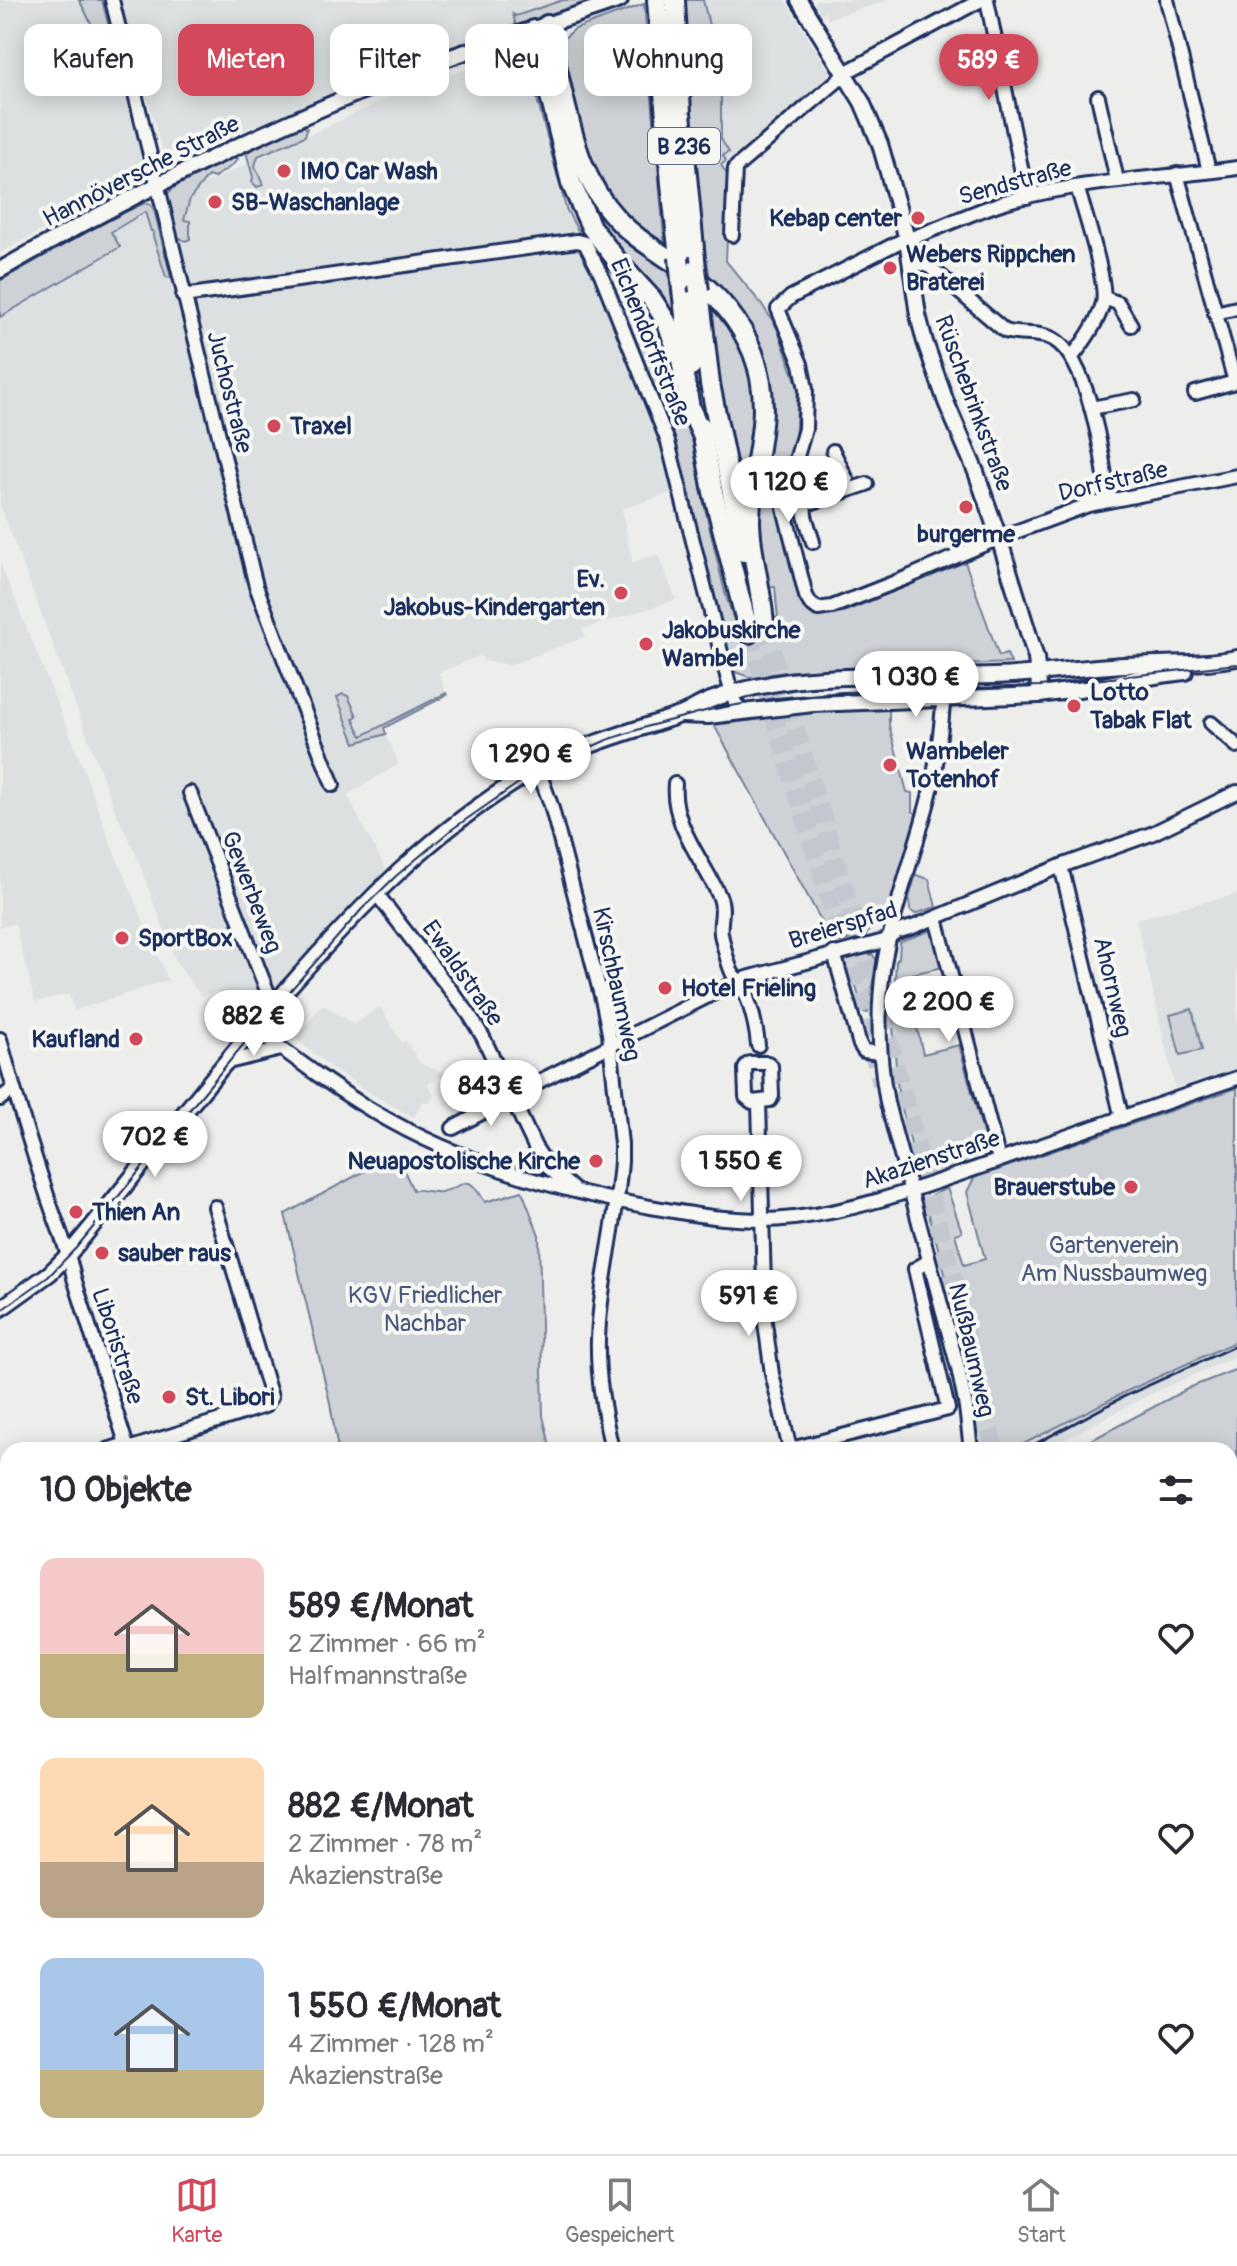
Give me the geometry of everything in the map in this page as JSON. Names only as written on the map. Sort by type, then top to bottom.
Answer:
[{"type":"highway","name":"B 236","points":[[657,0],[667,24]]},
{"type":"highway","name":"B 236","points":[[667,24],[675,0]]},
{"type":"highway","points":[[550,96],[571,183],[580,205],[591,227],[652,299],[666,321],[681,360],[690,408],[703,437]]},
{"type":"highway","points":[[561,96],[578,154],[602,201],[633,234],[712,293],[739,326],[752,352],[759,372],[764,416],[753,489],[751,535],[763,604],[757,629]]},
{"type":"highway","name":"B 236","points":[[671,96],[681,281],[703,437],[720,523],[757,629]]},
{"type":"highway","name":"B 236","points":[[678,96],[710,384],[757,629]]},
{"type":"main road","name":"Hannöversche Straße","points":[[551,24],[620,0]]},
{"type":"main road","name":"Rüschebrinkstraße","points":[[799,0],[871,119],[880,144],[907,239],[918,315],[927,351],[999,538],[1036,658],[1040,695]]},
{"type":"main road","name":"Hannöversche Straße","points":[[0,270],[156,185],[284,124],[465,53]]},
{"type":"main road","points":[[0,1309],[50,1273],[69,1254],[224,1063],[337,932],[438,839],[535,771],[601,740],[680,715],[704,702],[772,684],[816,679],[1039,674],[1237,658]]},
{"type":"main road","points":[[680,715],[708,716],[839,702],[1040,695],[1150,676],[1237,667]]},
{"type":"street","name":"Juchostraße","points":[[112,0],[259,596],[333,785]]},
{"type":"street","points":[[732,235],[735,168],[859,64],[984,0],[1027,197]]},
{"type":"street","points":[[1167,0],[1209,171]]},
{"type":"street","points":[[1098,97],[1117,180]]},
{"type":"street","name":"Sendstraße","points":[[787,492],[805,429],[806,389],[801,364],[778,309],[791,297],[899,242],[972,213],[1027,197],[1117,180],[1237,168]]},
{"type":"street","points":[[1177,174],[1236,382],[1195,393]]},
{"type":"street","points":[[1072,357],[1085,341],[1104,298],[1102,278],[1077,187]]},
{"type":"street","name":"Eichendorffstraße","points":[[183,296],[577,241],[585,243],[601,274],[668,442],[731,693],[742,711]]},
{"type":"street","points":[[912,264],[930,267],[1005,331],[1044,335],[1061,344],[1072,357],[1091,408],[1108,500]]},
{"type":"street","points":[[1104,298],[1118,303],[1131,325]]},
{"type":"street","points":[[1215,313],[1237,308]]},
{"type":"street","points":[[1091,408],[1134,400]]},
{"type":"street","points":[[833,451],[847,480],[846,489]]},
{"type":"street","name":"Dorfstraße","points":[[787,492],[785,515],[806,596],[813,606],[824,610],[1070,511],[1108,500],[1237,476]]},
{"type":"street","points":[[787,492],[813,502],[867,484]]},
{"type":"street","points":[[804,500],[813,542]]},
{"type":"street","name":"Nußbaumweg","points":[[944,677],[944,699],[932,782],[890,938],[882,983],[880,1053],[889,1112],[962,1387],[970,1442]]},
{"type":"street","points":[[1211,723],[1237,746]]},
{"type":"street","name":"Kirschbaumweg","points":[[535,771],[543,783],[561,837],[603,1003],[610,1046],[621,1144],[617,1201],[598,1340],[600,1386],[610,1442]]},
{"type":"street","points":[[675,784],[674,797],[688,838],[721,899],[721,935],[733,975],[740,980],[755,1026],[758,1055],[771,1069],[770,1100],[752,1102],[746,1097],[747,1065],[758,1055]]},
{"type":"street","name":"Breierspfad","points":[[453,1128],[740,980],[890,938],[896,932],[1061,866],[1151,834],[1237,792]]},
{"type":"street","name":"Gewerbeweg","points":[[190,793],[273,1006]]},
{"type":"street","name":"Ahornweg","points":[[1061,866],[1122,1118]]},
{"type":"street","name":"Ewaldstraße","points":[[376,893],[469,1014],[515,1094],[535,1147],[549,1168],[578,1192]]},
{"type":"street","points":[[936,918],[999,1160]]},
{"type":"street","points":[[834,953],[860,1045],[864,1051],[880,1053]]},
{"type":"street","name":"Akazienstraße","points":[[254,1028],[326,1082],[423,1138],[537,1182],[708,1218],[761,1220],[826,1213],[910,1190],[1237,1078]]},
{"type":"street","name":"Liboristraße","points":[[0,1039],[13,1089],[49,1203],[69,1254],[125,1442]]},
{"type":"street","points":[[224,1063],[281,1049]]},
{"type":"street","points":[[0,1099],[13,1089]]},
{"type":"street","points":[[759,1102],[763,1301],[774,1384],[786,1442]]},
{"type":"street","points":[[537,1182],[546,1177],[549,1168]]},
{"type":"street","points":[[147,1442],[265,1406],[271,1397],[215,1207]]},
{"type":"street","name":"Nußbaumweg","points":[[838,1442],[948,1409],[915,1269],[929,1261]]},
{"type":"shaded area","points":[[0,0],[102,0],[108,24],[24,24],[24,96],[126,96],[144,168],[141,176],[0,253]]},
{"type":"shaded area","points":[[120,0],[591,0],[522,24],[465,24],[465,44],[449,49],[449,24],[330,24],[330,95],[165,161],[147,96],[162,96],[162,24],[127,24]]},
{"type":"shaded area","points":[[703,0],[785,0],[829,71],[827,83],[754,145],[726,161],[723,155],[728,151],[721,139],[721,96],[752,96],[752,24],[709,24]]},
{"type":"shaded area","points":[[814,0],[889,0],[828,19],[825,12],[820,14]]},
{"type":"shaded area","points":[[465,70],[465,96],[534,96],[564,209],[578,234],[663,446],[674,492],[622,509],[632,562],[659,554],[676,600],[583,629],[585,637],[510,665],[483,661],[480,655],[439,673],[447,695],[383,728],[399,764],[347,795],[386,870],[359,895],[239,1028],[219,991],[201,996],[176,962],[0,505],[0,290],[150,209],[392,96],[449,96],[449,75]]},
{"type":"shaded area","points":[[0,562],[168,980],[74,1011],[69,994],[35,1002],[15,924],[0,927]]},
{"type":"shaded area","points":[[1237,894],[1237,1068],[1175,1088],[1136,919]]},
{"type":"shaded area","points":[[322,1004],[354,1024],[380,1007],[402,1043],[406,1041],[421,1064],[448,1074],[428,1084],[434,1095],[430,1104],[423,1101],[414,1117],[334,1070],[296,1039]]},
{"type":"shaded area","points":[[1237,1341],[1237,1356],[1153,1393],[1060,1442],[1031,1442],[1125,1392]]},
{"type":"green space","points":[[79,0],[102,0],[108,24],[91,24]]},
{"type":"green space","points":[[563,0],[594,0],[522,24],[516,24],[513,14],[516,16]]},
{"type":"green space","points":[[685,0],[703,0],[709,24],[686,24]]},
{"type":"green space","points":[[644,4],[646,24],[589,24]]},
{"type":"green space","points":[[584,26],[584,96],[652,96],[665,249],[630,224],[613,204],[590,161],[568,83],[568,35]]},
{"type":"green space","points":[[536,96],[545,96],[567,183],[660,320],[685,393],[704,504],[725,593],[740,639],[775,617],[778,619],[775,587],[770,587],[757,539],[771,408],[710,281],[707,259],[704,257],[690,96],[721,96],[721,139],[729,152],[723,155],[726,161],[721,165],[732,182],[728,186],[726,261],[777,328],[798,387],[795,441],[776,504],[804,606],[817,616],[839,614],[965,562],[999,656],[1007,654],[1011,663],[793,671],[749,677],[735,672],[711,595],[673,433],[604,267],[581,237],[566,209]]},
{"type":"green space","points":[[302,126],[307,128],[305,136],[258,156],[255,166],[263,185],[257,187],[252,182],[246,152]]},
{"type":"green space","points":[[233,157],[238,159],[233,165],[214,178],[208,176],[190,199],[184,220],[190,221],[190,239],[185,241],[177,236],[167,202],[170,192],[185,180]]},
{"type":"green space","points":[[580,171],[668,265],[676,327],[601,234],[578,189]]},
{"type":"green space","points":[[145,203],[154,210],[171,278],[166,277],[145,212],[111,232],[120,247],[0,317],[0,281],[112,218]]},
{"type":"green space","points":[[711,300],[738,336],[758,395],[745,517],[720,382]]},
{"type":"green space","points":[[446,693],[384,728],[386,734],[355,743],[337,697],[343,694],[348,696],[357,716],[353,719],[362,736]]},
{"type":"green space","points":[[889,709],[889,725],[907,792],[912,793],[912,811],[917,814],[890,912],[878,919],[866,935],[828,945],[828,933],[714,725],[819,712]]},
{"type":"green space","points":[[916,875],[929,879],[936,907],[915,914],[910,910],[909,898]]},
{"type":"green space","points":[[934,932],[943,967],[912,974],[915,1019],[923,1054],[959,1045],[989,1155],[931,1176],[922,1176],[918,1171],[898,1094],[893,1025],[900,942]]},
{"type":"green space","points":[[865,954],[873,955],[876,960],[868,1013],[863,1012],[852,971],[842,969],[840,961]]},
{"type":"green space","points":[[1192,1009],[1202,1050],[1180,1055],[1170,1015]]},
{"type":"green space","name":"Gartenverein Am Nussbaumweg","points":[[1237,1088],[1237,1341],[1125,1392],[1028,1442],[977,1442],[970,1388],[975,1384],[927,1207],[929,1197],[947,1188],[962,1232],[955,1234],[964,1265],[985,1259],[967,1192],[974,1178]]},
{"type":"green space","name":"KGV Friedlicher Nachbar","points":[[396,1154],[413,1190],[441,1192],[469,1183],[485,1202],[522,1191],[539,1235],[543,1416],[549,1442],[337,1442],[285,1214]]},
{"type":"green space","points":[[1237,1369],[1237,1442],[1088,1442],[1191,1387]]},
{"type":"tunnel","points":[[764,625],[876,993],[951,1271],[993,1442]]},
{"type":"tunnel","points":[[749,633],[858,996],[881,1084]]},
{"type":"tunnel","points":[[758,1045],[758,1057]]},
{"type":"tram line","points":[[0,1311],[48,1277],[76,1248],[247,1040],[362,909],[451,830],[550,765],[649,726],[709,710],[776,698],[842,692],[1040,686],[1237,664]]},
{"type":"railway","points":[[1039,1442],[1123,1397],[1237,1345]]},
{"type":"place","name":"IMO Car Wash","points":[[284,171]]},
{"type":"place","name":"SB-Waschanlage","points":[[215,202]]},
{"type":"place","name":"Kebap center","points":[[918,218]]},
{"type":"place","name":"Webers Rippchen Braterei","points":[[890,268]]},
{"type":"place","name":"Traxel","points":[[274,426]]},
{"type":"place","name":"burgerme","points":[[966,507]]},
{"type":"place","name":"Ev. Jakobus-Kindergarten","points":[[621,593]]},
{"type":"place","name":"Jakobuskirche Wambel","points":[[646,644]]},
{"type":"place","name":"Lotto Tabak Flat","points":[[1074,706]]},
{"type":"place","name":"Wambeler Totenhof","points":[[890,765]]},
{"type":"place","name":"SportBox","points":[[122,938]]},
{"type":"place","name":"Hotel Frieling","points":[[665,988]]},
{"type":"place","name":"Kaufland","points":[[136,1039]]},
{"type":"place","name":"Neuapostolische Kirche","points":[[596,1161]]},
{"type":"place","name":"Brauerstube","points":[[1131,1187]]},
{"type":"place","name":"Thien An","points":[[76,1212]]},
{"type":"place","name":"sauber raus","points":[[102,1253]]},
{"type":"place","name":"St. Libori","points":[[169,1397]]}]
